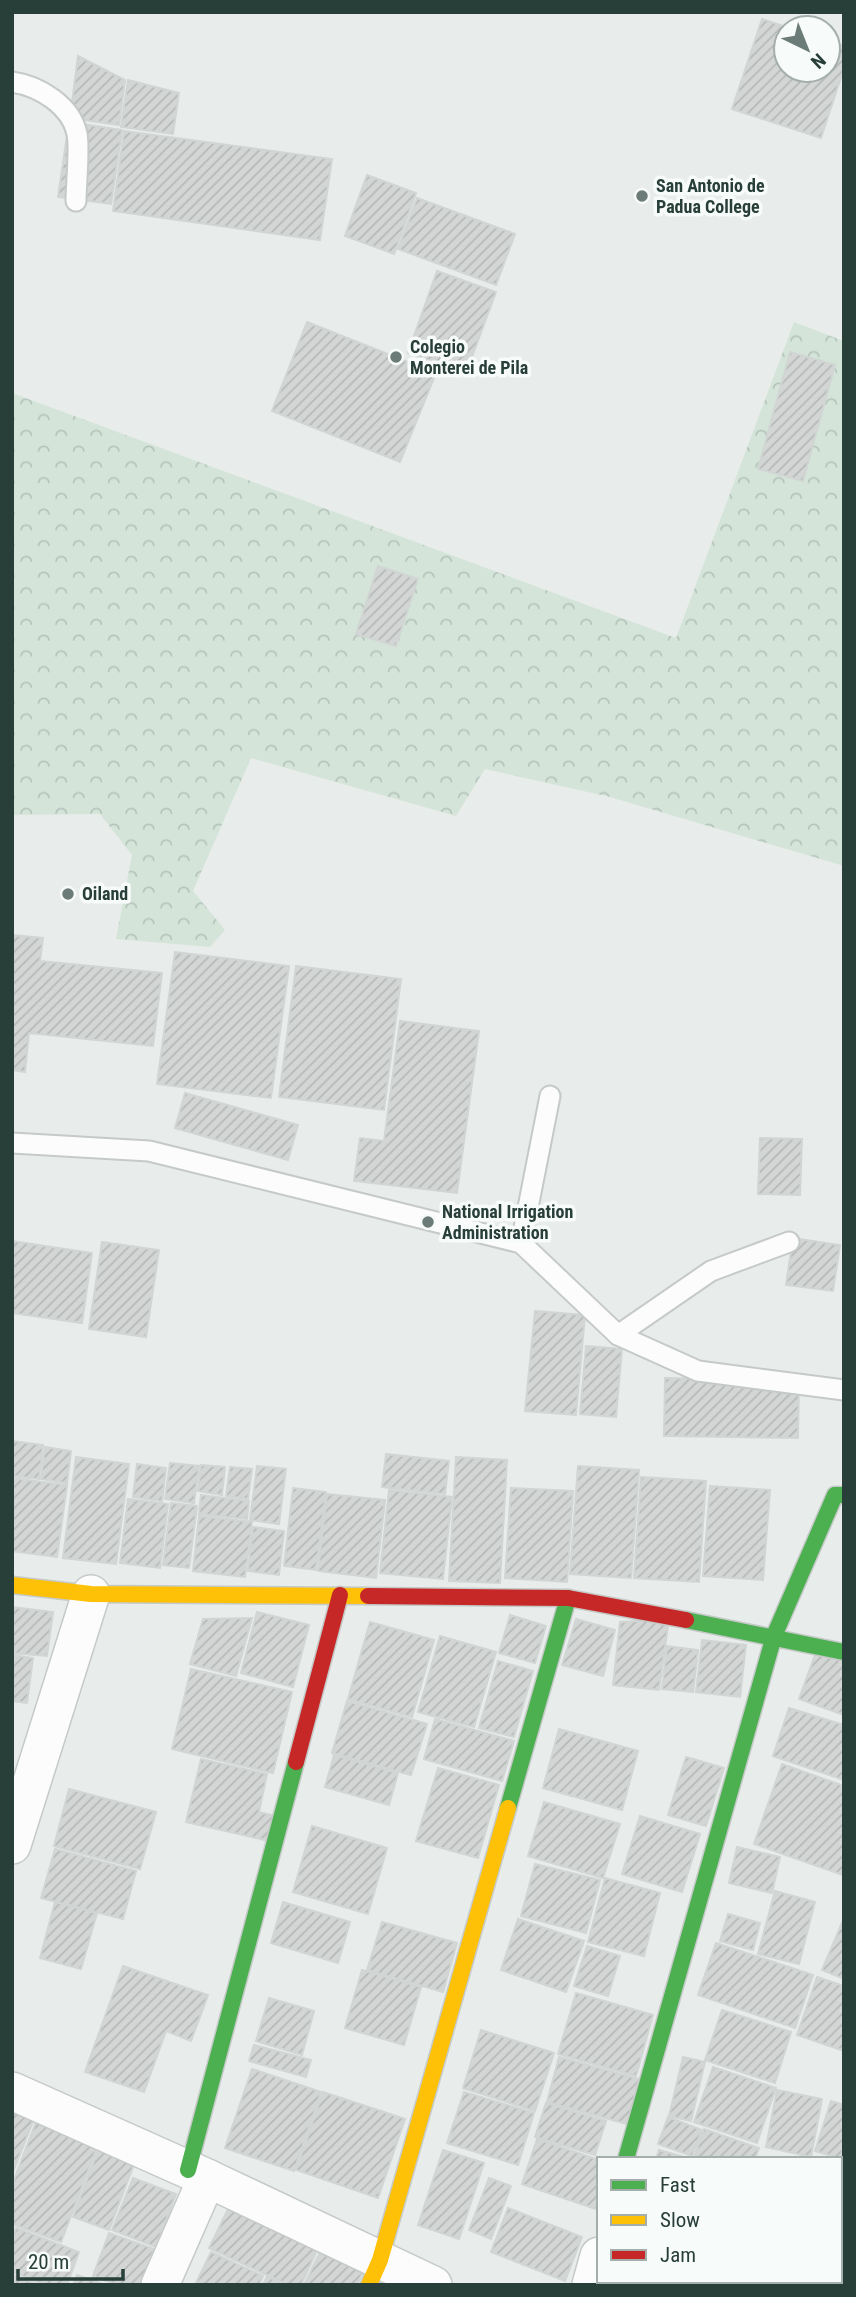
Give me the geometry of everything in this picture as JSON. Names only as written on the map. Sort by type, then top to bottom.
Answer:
[{"type":"street","points":[[627,2157],[774,1636],[839,1495]]},
{"type":"street","points":[[12,1585],[92,1594],[568,1598],[774,1636],[844,1652]]},
{"type":"street","points":[[12,1845],[92,1594]]},
{"type":"street","points":[[160,2285],[198,2174],[340,1595]]},
{"type":"street","points":[[375,2272],[568,1598]]},
{"type":"street","points":[[12,2091],[198,2174],[375,2272],[433,2285]]},
{"type":"street","points":[[591,2285],[597,2263]]},
{"type":"lane","points":[[12,82],[29,85],[61,104],[72,124],[77,134],[76,201]]},
{"type":"lane","points":[[521,1243],[550,1096]]},
{"type":"lane","points":[[12,1143],[149,1151],[521,1243],[618,1335],[698,1371],[844,1390]]},
{"type":"lane","points":[[618,1335],[712,1271],[789,1242]]},
{"type":"lane","points":[[839,1495],[844,1474]]},
{"type":"green space","points":[[794,322],[844,341],[844,866],[610,797],[485,769],[456,816],[251,758],[193,891],[225,930],[210,947],[116,939],[132,855],[100,814],[12,815],[12,393],[676,638]]},
{"type":"building","points":[[762,19],[772,22],[772,84],[839,84],[821,138],[732,109]]},
{"type":"building","points":[[842,45],[844,46],[842,74]]},
{"type":"building","points":[[78,56],[125,80],[119,125],[70,118]]},
{"type":"building","points":[[128,80],[179,93],[173,134],[121,127]]},
{"type":"building","points":[[69,122],[122,130],[111,204],[58,197]]},
{"type":"building","points":[[124,131],[332,159],[320,240],[113,211]]},
{"type":"building","points":[[367,175],[416,193],[394,254],[345,236]]},
{"type":"building","points":[[417,198],[515,234],[496,285],[398,249]]},
{"type":"building","points":[[437,271],[496,292],[466,373],[408,353]]},
{"type":"building","points":[[307,322],[436,373],[400,462],[272,411]]},
{"type":"building","points":[[790,352],[835,365],[803,481],[758,469]]},
{"type":"building","points":[[378,566],[418,579],[396,646],[356,634]]},
{"type":"building","points":[[12,935],[43,938],[40,961],[162,973],[153,1046],[29,1033],[25,1072],[12,1070]]},
{"type":"building","points":[[175,952],[289,966],[271,1098],[157,1084]]},
{"type":"building","points":[[296,966],[401,979],[384,1110],[279,1097]]},
{"type":"building","points":[[400,1021],[479,1031],[457,1193],[354,1181],[360,1138],[384,1141]]},
{"type":"building","points":[[185,1093],[298,1125],[288,1160],[175,1128]]},
{"type":"building","points":[[760,1138],[802,1139],[800,1195],[758,1194]]},
{"type":"building","points":[[793,1238],[840,1245],[833,1291],[786,1285]]},
{"type":"building","points":[[12,1241],[92,1253],[82,1323],[12,1313]]},
{"type":"building","points":[[102,1242],[159,1250],[146,1337],[89,1329]]},
{"type":"building","points":[[535,1311],[585,1315],[576,1415],[525,1411]]},
{"type":"building","points":[[586,1346],[622,1349],[616,1417],[580,1414]]},
{"type":"building","points":[[665,1378],[799,1380],[798,1438],[664,1436]]},
{"type":"building","points":[[12,1441],[43,1445],[39,1479],[12,1476]]},
{"type":"building","points":[[45,1447],[71,1451],[67,1483],[41,1479]]},
{"type":"building","points":[[386,1454],[449,1461],[445,1494],[382,1487]]},
{"type":"building","points":[[76,1457],[129,1464],[116,1564],[63,1558]]},
{"type":"building","points":[[456,1457],[507,1460],[500,1583],[449,1581]]},
{"type":"building","points":[[170,1463],[199,1466],[194,1503],[165,1499]]},
{"type":"building","points":[[137,1464],[166,1468],[162,1501],[133,1497]]},
{"type":"building","points":[[201,1465],[225,1467],[222,1495],[198,1491]]},
{"type":"building","points":[[257,1466],[286,1469],[279,1524],[250,1520]]},
{"type":"building","points":[[578,1466],[639,1470],[631,1578],[570,1574]]},
{"type":"building","points":[[230,1467],[252,1469],[248,1499],[226,1496]]},
{"type":"building","points":[[641,1477],[706,1481],[699,1582],[634,1578]]},
{"type":"building","points":[[12,1478],[67,1485],[57,1557],[12,1551]]},
{"type":"building","points":[[710,1486],[770,1490],[763,1580],[703,1576]]},
{"type":"building","points":[[293,1488],[326,1492],[316,1570],[284,1566]]},
{"type":"building","points":[[511,1488],[573,1491],[567,1582],[505,1578]]},
{"type":"building","points":[[389,1490],[452,1497],[443,1579],[380,1573]]},
{"type":"building","points":[[327,1494],[385,1500],[376,1578],[318,1571]]},
{"type":"building","points":[[201,1495],[249,1501],[247,1519],[199,1514]]},
{"type":"building","points":[[128,1499],[168,1504],[160,1568],[120,1563]]},
{"type":"building","points":[[171,1503],[197,1506],[189,1568],[163,1565]]},
{"type":"building","points":[[199,1516],[252,1522],[245,1577],[193,1571]]},
{"type":"building","points":[[253,1527],[284,1531],[279,1575],[248,1571]]},
{"type":"building","points":[[12,1607],[53,1612],[47,1656],[12,1653]]},
{"type":"building","points":[[257,1612],[309,1625],[293,1687],[241,1673]]},
{"type":"building","points":[[510,1615],[546,1626],[535,1663],[499,1653]]},
{"type":"building","points":[[252,1618],[236,1676],[190,1664],[203,1619]]},
{"type":"building","points":[[576,1619],[615,1630],[603,1676],[562,1665]]},
{"type":"building","points":[[669,1619],[659,1690],[613,1685],[620,1622]]},
{"type":"building","points":[[370,1622],[434,1640],[412,1717],[348,1699]]},
{"type":"building","points":[[440,1636],[496,1652],[474,1727],[418,1712]]},
{"type":"building","points":[[702,1640],[746,1645],[740,1697],[696,1692]]},
{"type":"building","points":[[667,1646],[698,1650],[693,1692],[662,1689]]},
{"type":"building","points":[[816,1652],[844,1662],[844,1715],[799,1699]]},
{"type":"building","points":[[12,1655],[33,1658],[27,1703],[12,1701]]},
{"type":"building","points":[[498,1661],[533,1671],[514,1737],[479,1728]]},
{"type":"building","points":[[191,1669],[292,1692],[273,1773],[172,1749]]},
{"type":"building","points":[[347,1701],[427,1724],[411,1775],[332,1753]]},
{"type":"building","points":[[789,1708],[844,1725],[844,1780],[773,1756]]},
{"type":"building","points":[[435,1719],[514,1741],[502,1781],[424,1759]]},
{"type":"building","points":[[559,1729],[638,1751],[622,1810],[543,1788]]},
{"type":"building","points":[[334,1755],[398,1773],[389,1805],[325,1787]]},
{"type":"building","points":[[686,1757],[724,1768],[706,1826],[668,1815]]},
{"type":"building","points":[[201,1759],[267,1774],[259,1812],[275,1816],[269,1841],[186,1822]]},
{"type":"building","points":[[782,1764],[844,1786],[843,1875],[754,1844]]},
{"type":"building","points":[[438,1768],[499,1785],[478,1858],[416,1841]]},
{"type":"building","points":[[69,1789],[156,1812],[140,1869],[54,1846]]},
{"type":"building","points":[[544,1802],[620,1824],[603,1878],[528,1856]]},
{"type":"building","points":[[640,1816],[700,1834],[682,1892],[622,1874]]},
{"type":"building","points":[[312,1826],[387,1848],[368,1914],[293,1892]]},
{"type":"building","points":[[737,1847],[780,1857],[772,1893],[729,1883]]},
{"type":"building","points":[[55,1849],[136,1871],[123,1919],[41,1898]]},
{"type":"building","points":[[535,1864],[600,1880],[586,1933],[521,1916]]},
{"type":"building","points":[[605,1878],[660,1893],[644,1956],[588,1942]]},
{"type":"building","points":[[775,1891],[815,1902],[799,1964],[758,1954]]},
{"type":"building","points":[[55,1902],[97,1913],[81,1969],[40,1958]]},
{"type":"building","points":[[283,1902],[350,1922],[338,1963],[271,1943]]},
{"type":"building","points":[[728,1914],[760,1923],[753,1950],[720,1941]]},
{"type":"building","points":[[844,1918],[844,1979],[822,1970]]},
{"type":"building","points":[[518,1919],[584,1941],[566,1992],[501,1970]]},
{"type":"building","points":[[382,1922],[457,1943],[443,1992],[367,1970]]},
{"type":"building","points":[[716,1943],[813,1975],[795,2028],[698,1995]]},
{"type":"building","points":[[587,1946],[620,1956],[608,1996],[574,1986]]},
{"type":"building","points":[[123,1966],[208,1995],[191,2041],[166,2031],[144,2092],[85,2072]]},
{"type":"building","points":[[362,1970],[421,1987],[404,2045],[345,2028]]},
{"type":"building","points":[[817,1977],[844,1986],[844,2051],[797,2035]]},
{"type":"building","points":[[576,1993],[653,2015],[636,2076],[558,2054]]},
{"type":"building","points":[[269,1998],[314,2011],[302,2055],[256,2041]]},
{"type":"building","points":[[722,2010],[791,2032],[775,2083],[705,2060]]},
{"type":"building","points":[[481,2030],[554,2053],[535,2111],[463,2088]]},
{"type":"building","points":[[254,2045],[311,2060],[306,2077],[249,2061]]},
{"type":"building","points":[[559,2057],[639,2079],[627,2124],[547,2102]]},
{"type":"building","points":[[683,2057],[705,2062],[691,2121],[669,2116]]},
{"type":"building","points":[[713,2067],[776,2088],[757,2143],[694,2122]]},
{"type":"building","points":[[252,2069],[321,2092],[294,2171],[225,2148]]},
{"type":"building","points":[[777,2090],[822,2099],[811,2157],[766,2147]]},
{"type":"building","points":[[323,2092],[405,2119],[378,2198],[296,2170]]},
{"type":"building","points":[[464,2092],[534,2113],[518,2165],[447,2143]]},
{"type":"building","points":[[831,2101],[844,2105],[842,2159],[815,2151]]},
{"type":"building","points":[[546,2103],[606,2121],[595,2155],[535,2137]]},
{"type":"building","points":[[12,2107],[35,2116],[12,2175]]},
{"type":"building","points":[[39,2114],[101,2137],[61,2242],[12,2224],[12,2185]]},
{"type":"building","points":[[668,2117],[702,2130],[692,2156],[658,2144]]},
{"type":"building","points":[[704,2129],[759,2148],[756,2157],[694,2157]]},
{"type":"building","points":[[537,2139],[597,2159],[597,2209],[522,2184]]},
{"type":"building","points":[[100,2145],[136,2159],[109,2230],[73,2217]]},
{"type":"building","points":[[443,2150],[484,2163],[459,2239],[418,2225]]},
{"type":"building","points":[[659,2150],[684,2157],[657,2157]]},
{"type":"building","points":[[133,2178],[176,2194],[156,2247],[112,2230]]},
{"type":"building","points":[[489,2178],[511,2186],[491,2239],[469,2230]]},
{"type":"building","points":[[842,2189],[844,2190],[842,2214]]},
{"type":"building","points":[[231,2203],[320,2244],[301,2285],[288,2285],[209,2248]]},
{"type":"building","points":[[508,2208],[582,2237],[565,2281],[491,2252]]},
{"type":"building","points":[[16,2228],[79,2252],[67,2285],[45,2285],[12,2272],[12,2239]]},
{"type":"building","points":[[109,2233],[154,2249],[141,2285],[117,2285],[93,2276]]},
{"type":"building","points":[[322,2248],[365,2268],[357,2285],[304,2285]]},
{"type":"building","points":[[211,2252],[263,2276],[259,2285],[195,2285]]},
{"type":"building","points":[[12,2275],[38,2285],[12,2285]]},
{"type":"building","points":[[77,2275],[105,2285],[73,2285]]},
{"type":"building","points":[[267,2276],[286,2285],[263,2285]]},
{"type":"building","points":[[631,2283],[683,2283],[682,2285],[630,2285]]},
{"type":"building","points":[[717,2283],[767,2283],[766,2285]]},
{"type":"traffic: fast","points":[[627,2157],[774,1636],[835,1495],[844,1495]]},
{"type":"traffic: fast","points":[[508,1808],[568,1598]]},
{"type":"traffic: fast","points":[[686,1620],[844,1652]]},
{"type":"traffic: fast","points":[[188,2170],[296,1762]]},
{"type":"traffic: slow","points":[[12,1585],[91,1594],[368,1596]]},
{"type":"traffic: slow","points":[[369,2285],[380,2260],[508,1808]]},
{"type":"traffic: jam","points":[[296,1762],[340,1595]]},
{"type":"traffic: jam","points":[[368,1596],[568,1598],[686,1620]]},
{"type":"place","name":"San Antonio de Padua College","points":[[642,196]]},
{"type":"place","name":"Colegio Monterei de Pila","points":[[396,357]]},
{"type":"place","name":"Oiland","points":[[68,894]]},
{"type":"place","name":"National Irrigation Administration","points":[[428,1222]]}]
